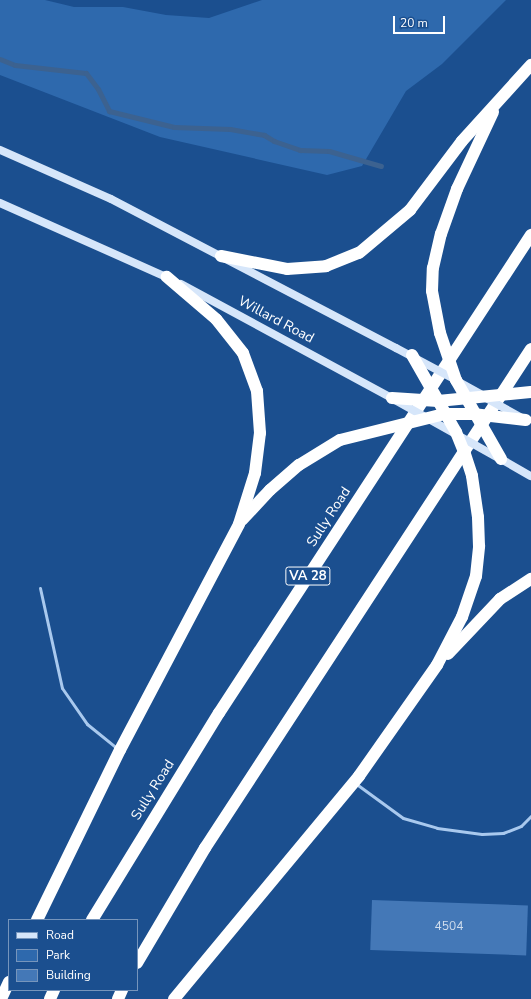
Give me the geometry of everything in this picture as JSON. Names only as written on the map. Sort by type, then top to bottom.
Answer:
[{"type":"highway","points":[[221,256],[287,269],[326,266],[359,253],[410,210],[462,140],[531,65]]},
{"type":"highway","points":[[496,104],[457,189],[441,234],[433,268],[432,291],[440,333],[456,380],[473,414],[501,459]]},
{"type":"highway","name":"Sully Road","points":[[93,919],[219,713],[531,235]]},
{"type":"highway","points":[[37,919],[120,750],[238,524],[255,473],[260,433],[256,391],[243,353],[216,319],[168,277]]},
{"type":"highway","points":[[138,961],[204,848],[531,349]]},
{"type":"highway","points":[[174,999],[354,782],[437,665],[462,617],[476,576],[479,546],[478,517],[472,476],[456,432],[444,414],[412,355]]},
{"type":"highway","points":[[392,398],[438,401],[486,398],[531,392]]},
{"type":"highway","points":[[238,524],[270,490],[299,465],[340,440],[426,417],[444,414],[473,414],[529,422]]},
{"type":"highway","points":[[437,665],[500,599],[531,579]]},
{"type":"highway","points":[[2,999],[8,984]]},
{"type":"main road","points":[[0,150],[111,198],[412,355],[529,422]]},
{"type":"main road","name":"Willard Road","points":[[0,203],[168,277],[373,386],[531,476]]},
{"type":"lane","points":[[40,588],[62,688],[87,724],[120,750]]},
{"type":"lane","points":[[354,782],[403,818],[437,828],[482,834],[503,833],[521,826],[531,816]]},
{"type":"green space","points":[[0,0],[45,0],[74,7],[123,7],[166,15],[209,18],[262,0],[506,0],[442,64],[406,91],[362,166],[327,175],[160,137],[0,75]]},
{"type":"building","points":[[372,900],[528,905],[526,955],[370,950]]},
{"type":"waterway","points":[[0,59],[15,65],[86,73],[98,89],[109,111],[174,127],[230,129],[264,135],[274,141],[300,150],[329,151],[381,166]]}]
